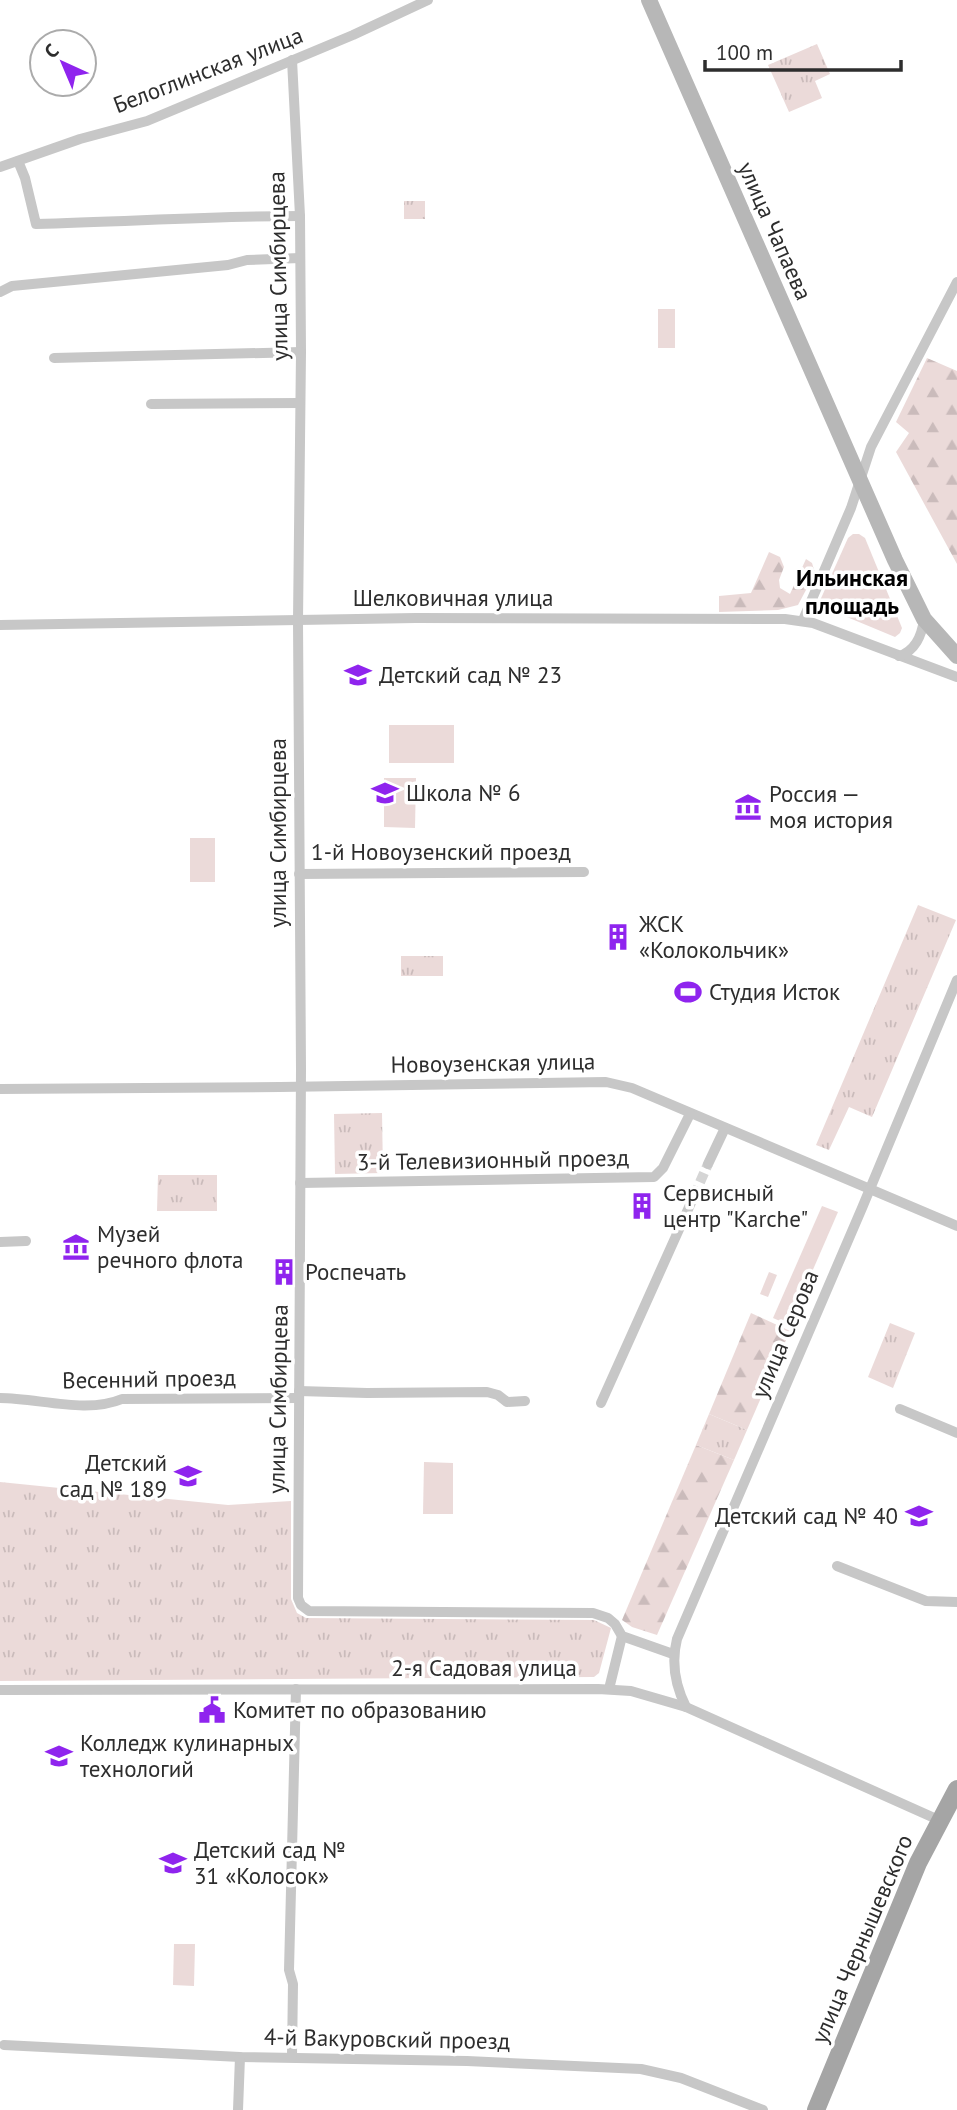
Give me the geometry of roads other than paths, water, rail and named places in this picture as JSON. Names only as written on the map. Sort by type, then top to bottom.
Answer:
[{"type":"main road","name":"улица Чернышевского","points":[[816,2110],[918,1863],[956,1792]]},
{"type":"street","name":"Белоглинская улица","points":[[0,167],[80,139],[147,121],[353,35],[428,0]]},
{"type":"street","name":"улица Чапаева","points":[[649,0],[860,480]]},
{"type":"street","name":"улица Симбирцева","points":[[292,60],[300,216],[301,352],[298,621],[298,1598],[301,1605],[309,1611],[593,1613],[608,1618],[622,1636]]},
{"type":"street","points":[[18,161],[36,224],[300,216]]},
{"type":"street","points":[[0,292],[12,286],[228,265],[247,260],[300,258]]},
{"type":"street","points":[[803,620],[851,508],[871,447],[957,282]]},
{"type":"street","points":[[54,358],[301,352]]},
{"type":"street","points":[[151,404],[300,402]]},
{"type":"street","points":[[860,480],[924,619],[957,656]]},
{"type":"street","name":"Шелковичная улица","points":[[0,625],[406,618],[803,620],[957,677]]},
{"type":"street","points":[[899,656],[915,645],[923,629],[924,619]]},
{"type":"street","name":"1-й Новоузенский проезд","points":[[299,874],[583,872]]},
{"type":"street","name":"улица Серова","points":[[686,1707],[678,1692],[673,1654],[677,1639],[957,980]]},
{"type":"street","name":"Новоузенская улица","points":[[0,1089],[606,1082],[632,1088],[957,1226]]},
{"type":"street","name":"3-й Телевизионный проезд","points":[[300,1183],[654,1177],[663,1168],[690,1114]]},
{"type":"street","points":[[708,1164],[725,1128]]},
{"type":"street","points":[[601,1404],[694,1196]]},
{"type":"street","points":[[0,1242],[26,1241]]},
{"type":"street","name":"Весенний проезд","points":[[0,1398],[26,1398],[67,1404],[110,1404],[122,1399],[488,1392],[507,1402],[525,1401]]},
{"type":"street","points":[[900,1409],[957,1433]]},
{"type":"street","points":[[837,1566],[926,1601],[957,1602]]},
{"type":"street","points":[[609,1689],[622,1636],[673,1654]]},
{"type":"street","points":[[292,2056],[293,1984],[289,1970],[296,1689]]},
{"type":"street","name":"2-я Садовая улица","points":[[0,1690],[631,1691],[686,1707],[940,1821]]},
{"type":"street","name":"4-й Вакуровский проезд","points":[[4,2045],[240,2057],[292,2056],[641,2068],[681,2078],[763,2110]]},
{"type":"street","points":[[238,2110],[240,2057]]},
{"type":"tunnel","points":[[694,1196],[708,1164]]},
{"type":"place","name":"Детский сад № 23","points":[[358,675]]},
{"type":"place","name":"Школа № 6","points":[[385,793]]},
{"type":"place","name":"Россия — моя история","points":[[748,807]]},
{"type":"place","name":"ЖСК «Колокольчик»","points":[[618,937]]},
{"type":"place","name":"Студия Исток","points":[[688,992]]},
{"type":"place","name":"Сервисный центр \"Karche\"","points":[[642,1206]]},
{"type":"place","name":"Музей речного флота","points":[[76,1247]]},
{"type":"place","name":"Роспечать","points":[[284,1272]]},
{"type":"place","name":"Детский сад № 189","points":[[188,1476]]},
{"type":"place","name":"Детский сад № 40","points":[[919,1516]]},
{"type":"place","name":"Комитет по образованию","points":[[212,1710]]},
{"type":"place","name":"Колледж кулинарных технологий","points":[[59,1756]]},
{"type":"place","name":"Детский сад № 31 «Колосок»","points":[[173,1863]]},
{"type":"district","name":"Ильинская площадь","points":[[852,592]]}]
